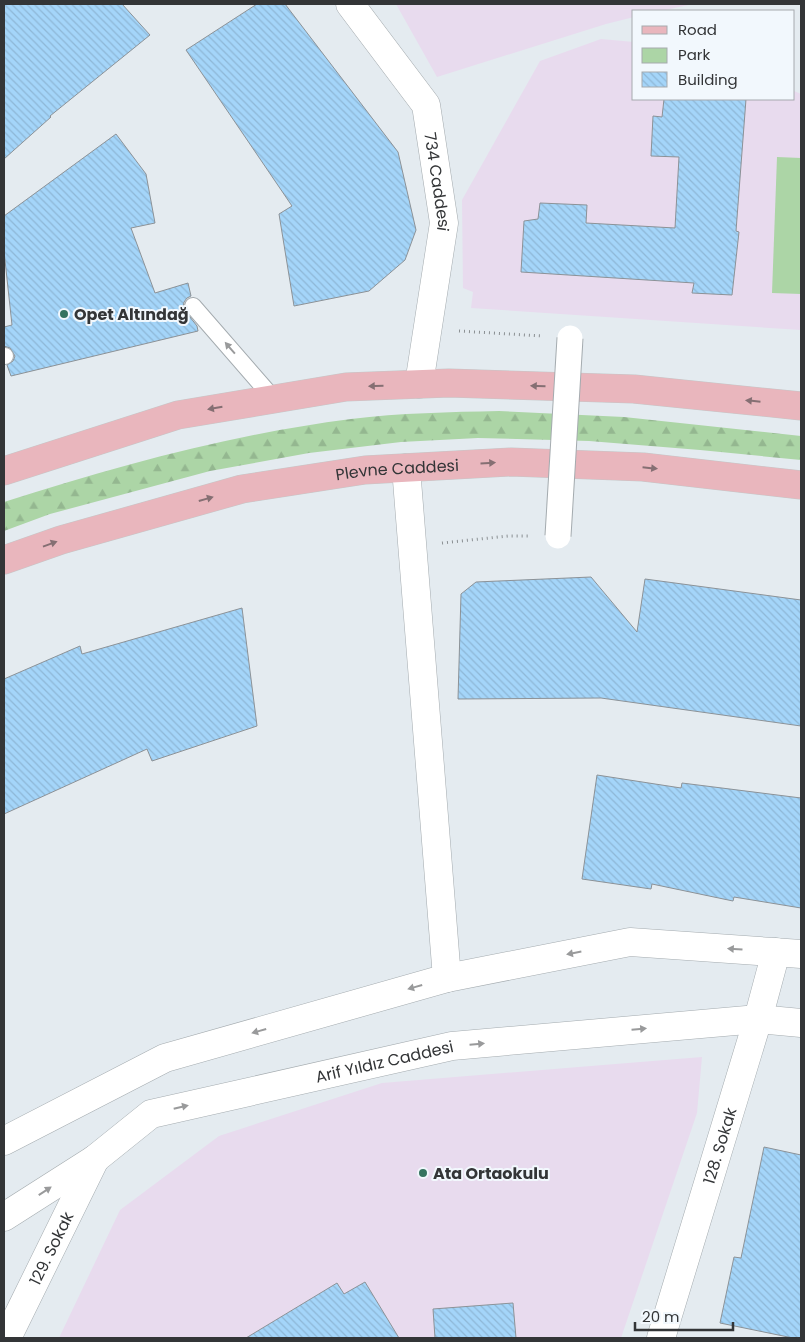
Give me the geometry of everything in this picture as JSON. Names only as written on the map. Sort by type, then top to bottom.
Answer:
[{"type":"main road","name":"734 Caddesi","points":[[350,4],[426,105],[444,223],[419,384]]},
{"type":"main road","points":[[4,471],[178,415],[346,387],[449,382],[634,389],[801,406]]},
{"type":"main road","name":"Plevne Caddesi","points":[[4,560],[61,540],[242,489],[365,470],[511,462],[643,467],[801,485]]},
{"type":"main road","points":[[406,468],[447,978]]},
{"type":"main road","points":[[4,1141],[165,1058],[447,978],[630,942],[789,953]]},
{"type":"main road","name":"128. Sokak","points":[[661,1338],[758,1018],[789,953]]},
{"type":"main road","name":"Arif Yıldız Caddesi","points":[[4,1217],[95,1159],[151,1114],[452,1046],[758,1018],[801,1023]]},
{"type":"main road","name":"129. Sokak","points":[[7,1338],[95,1159]]},
{"type":"street","points":[[558,536],[570,338]]},
{"type":"lane","points":[[193,306],[273,398]]},
{"type":"path","points":[[427,329],[526,335]]},
{"type":"path","points":[[413,546],[508,536]]},
{"type":"shaded area","points":[[396,4],[693,4],[666,10],[632,10],[632,18],[437,77]]},
{"type":"shaded area","points":[[601,39],[632,42],[632,100],[795,100],[795,91],[801,94],[801,330],[471,308],[473,292],[463,288],[462,200],[540,61]]},
{"type":"shaded area","name":"Ata Ortaokulu","points":[[702,1057],[697,1113],[621,1338],[59,1338],[120,1210],[219,1136],[382,1083]]},
{"type":"green space","points":[[777,157],[801,158],[801,294],[772,293]]},
{"type":"green space","points":[[499,411],[624,417],[801,436],[801,460],[589,441],[478,438],[401,442],[309,453],[210,471],[50,514],[4,531],[4,502],[132,464],[219,442],[307,425],[369,417],[444,412]]},
{"type":"building","points":[[4,4],[122,4],[150,35],[50,116],[4,159]]},
{"type":"building","points":[[257,4],[285,4],[398,152],[416,230],[405,260],[369,291],[294,306],[279,214],[292,206],[186,50]]},
{"type":"building","points":[[664,100],[746,100],[736,231],[739,232],[732,295],[692,293],[694,283],[521,272],[524,221],[538,219],[540,203],[587,205],[586,223],[675,228],[679,157],[651,156],[653,116],[662,117]]},
{"type":"building","points":[[116,134],[146,174],[155,223],[131,228],[155,293],[188,283],[191,296],[184,302],[183,308],[197,326],[198,331],[11,376],[7,365],[13,361],[15,356],[10,348],[4,346],[4,327],[12,325],[4,251],[4,216]]},
{"type":"building","points":[[591,577],[637,632],[645,579],[801,600],[801,726],[601,698],[458,699],[461,594],[476,582]]},
{"type":"building","points":[[242,608],[257,726],[152,761],[147,749],[4,814],[4,679],[80,646],[82,654]]},
{"type":"building","points":[[597,775],[681,788],[682,783],[801,798],[801,908],[734,897],[733,901],[652,884],[651,889],[582,879]]},
{"type":"building","points":[[764,1147],[801,1155],[801,1338],[720,1323],[734,1257],[741,1258]]},
{"type":"building","points":[[365,1282],[399,1338],[246,1338],[337,1283],[344,1294]]},
{"type":"building","points":[[513,1303],[516,1338],[435,1338],[433,1309]]},
{"type":"place","name":"Opet Altındağ","points":[[64,314]]},
{"type":"place","name":"Ata Ortaokulu","points":[[423,1173]]}]
